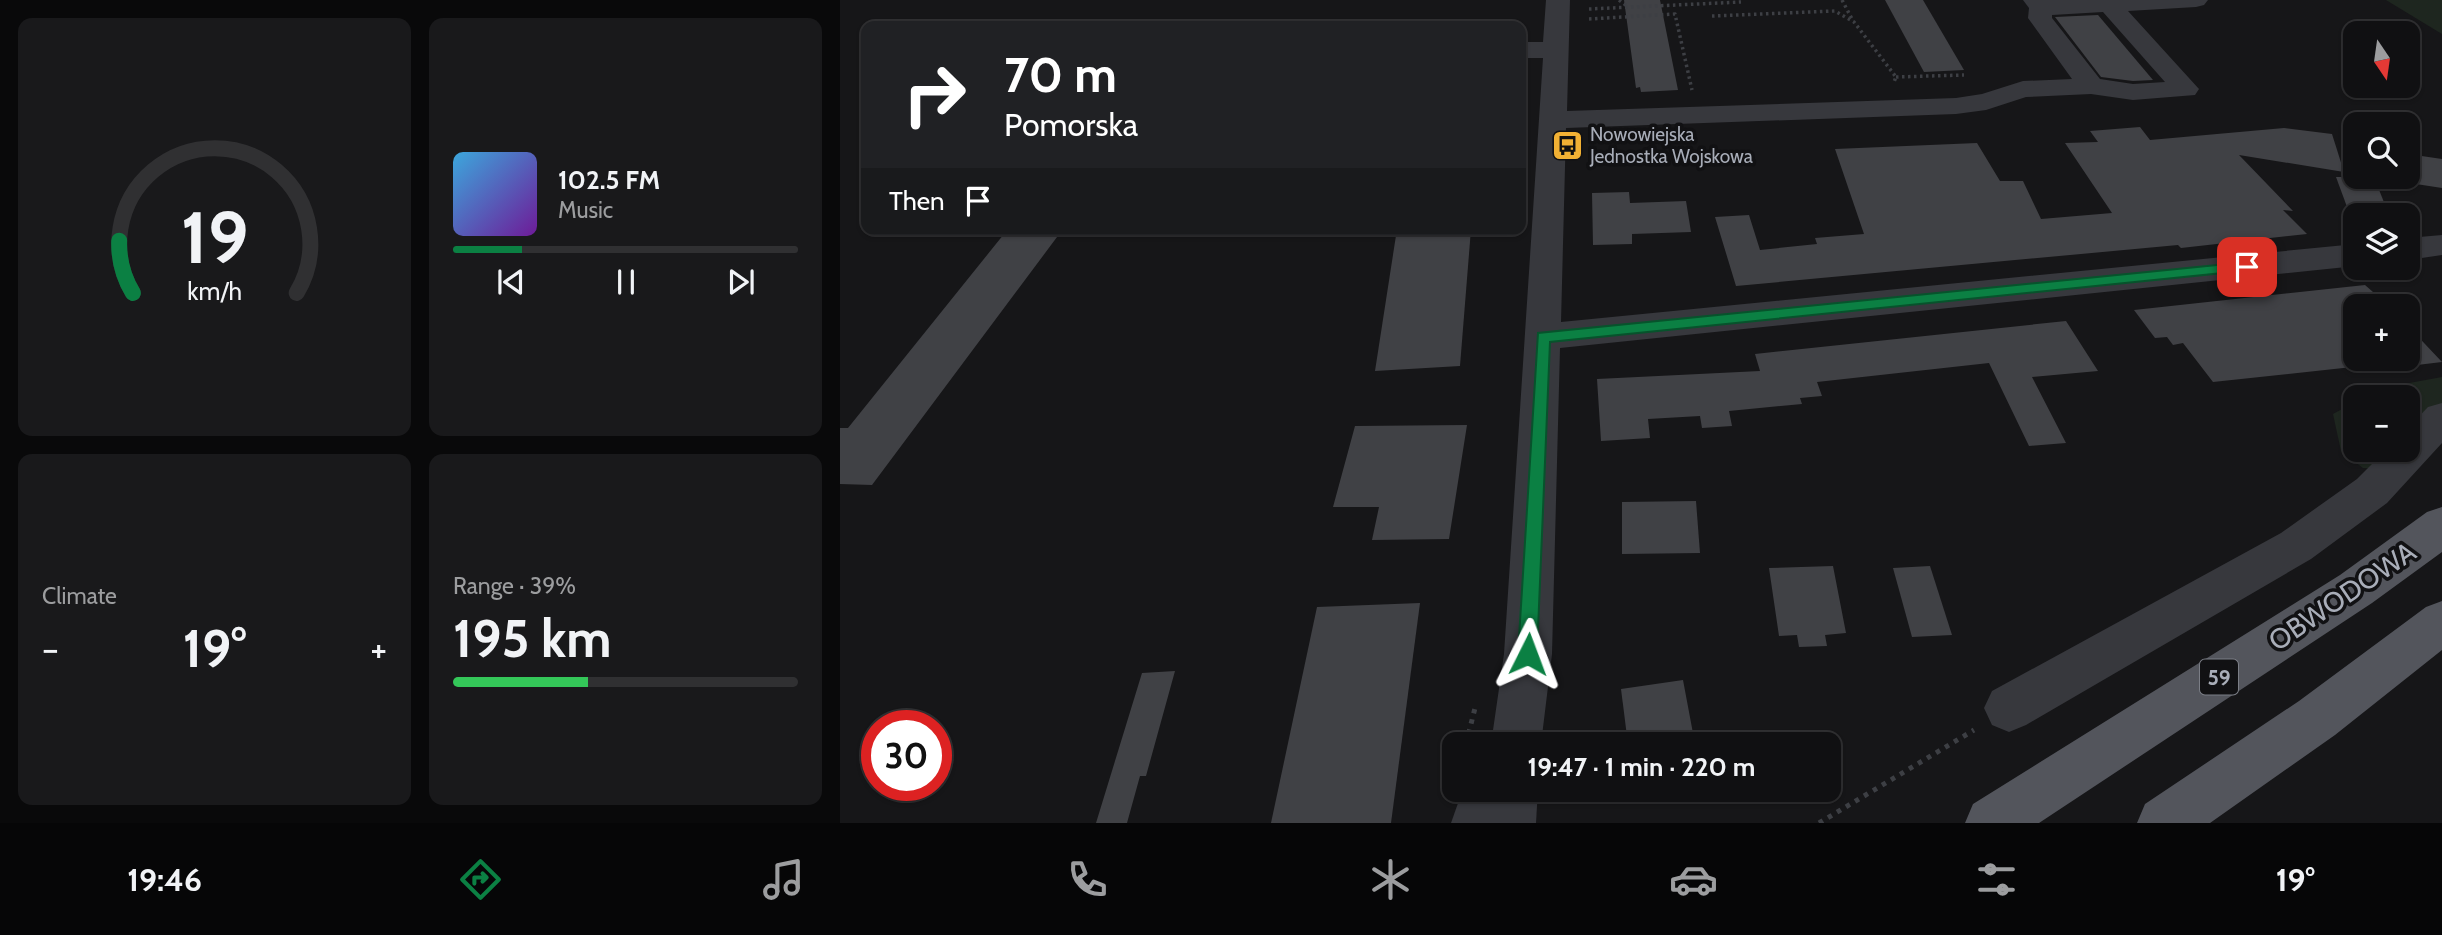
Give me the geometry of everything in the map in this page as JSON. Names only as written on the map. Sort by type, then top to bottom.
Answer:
[{"type":"main road","name":"OBWODOWA","points":[[1992,823],[2356,589],[2423,542],[2442,525]]},
{"type":"main road","points":[[2164,823],[2317,718],[2442,622]]},
{"type":"street","points":[[1517,721],[1528,654],[1558,0]]},
{"type":"street","points":[[2091,86],[2040,18],[2038,4],[2190,0]]},
{"type":"street","points":[[1551,120],[1765,115],[1956,106],[1986,102],[2023,89],[2091,86],[2133,92],[2186,89],[2114,3]]},
{"type":"street","points":[[1526,50],[1555,50]]},
{"type":"street","points":[[2420,248],[2442,245]]},
{"type":"street","points":[[1543,337],[2343,256]]},
{"type":"street","points":[[2009,708],[2296,546],[2372,491],[2442,418]]},
{"type":"street","points":[[1478,823],[1485,802]]},
{"type":"street","points":[[1509,823],[1511,802]]},
{"type":"path","points":[[1588,0],[1588,32]]},
{"type":"path","points":[[1619,0],[1628,7]]},
{"type":"path","points":[[1589,9],[1741,2],[1740,0]]},
{"type":"path","points":[[1842,0],[1854,22],[1896,77]]},
{"type":"path","points":[[1712,16],[1835,11],[1854,22]]},
{"type":"path","points":[[1589,19],[1675,14],[1692,92],[1681,93]]},
{"type":"path","points":[[1887,87],[1896,77],[1964,75]]},
{"type":"path","points":[[1819,823],[2009,708]]},
{"type":"shaded area","points":[[2386,0],[2442,0],[2442,34]]},
{"type":"shaded area","points":[[2442,377],[2442,437],[2420,452],[2420,385],[2398,385]]},
{"type":"shaded area","points":[[2343,409],[2343,453],[2341,451],[2333,414]]},
{"type":"shaded area","points":[[2355,462],[2406,462],[2395,470],[2363,468]]},
{"type":"building","points":[[1624,0],[1660,0],[1678,90],[1641,92],[1640,87],[1636,88]]},
{"type":"building","points":[[1885,0],[1923,0],[1964,70],[1924,72]]},
{"type":"building","points":[[2098,15],[2153,80],[2133,81],[2101,77],[2055,17]]},
{"type":"building","points":[[2140,127],[2150,140],[2284,128],[2332,134],[2343,172],[2239,155],[2293,211],[2283,210],[2307,234],[2181,248],[2178,245],[1736,286],[1715,217],[1749,215],[1760,250],[1817,244],[1815,238],[1864,234],[1835,149],[1977,143],[2000,181],[2023,181],[2041,219],[2112,213],[2065,143],[2098,142],[2090,131]]},
{"type":"building","points":[[2420,156],[2442,159],[2442,188],[2420,185]]},
{"type":"building","points":[[2336,177],[2343,177],[2343,189],[2379,189],[2384,203],[2346,203]]},
{"type":"building","points":[[1629,192],[1630,203],[1686,201],[1691,232],[1632,234],[1632,244],[1593,245],[1592,193]]},
{"type":"building","points":[[1003,235],[1059,235],[872,485],[840,484],[840,428],[848,428]]},
{"type":"building","points":[[1396,235],[1471,235],[1460,366],[1375,371]]},
{"type":"building","points":[[2365,285],[2375,294],[2343,294],[2343,368],[2213,382],[2183,343],[2173,345],[2167,337],[2155,338],[2134,310]]},
{"type":"building","points":[[2066,321],[2098,371],[2032,377],[2066,443],[2029,446],[1989,363],[1817,382],[1822,396],[1800,398],[1802,404],[1729,411],[1732,426],[1702,428],[1700,416],[1648,419],[1650,438],[1601,441],[1597,379],[1760,371],[1755,354]]},
{"type":"building","points":[[2420,339],[2442,362],[2420,365]]},
{"type":"building","points":[[1467,425],[1449,539],[1372,540],[1379,507],[1333,507],[1355,426]]},
{"type":"building","points":[[1696,501],[1700,553],[1622,554],[1622,502]]},
{"type":"building","points":[[1833,566],[1846,633],[1825,635],[1827,646],[1799,647],[1797,635],[1779,636],[1769,568]]},
{"type":"building","points":[[1930,566],[1952,635],[1912,637],[1893,568]]},
{"type":"building","points":[[1420,603],[1391,823],[1271,823],[1317,607]]},
{"type":"building","points":[[1175,671],[1146,776],[1140,776],[1127,823],[1096,823],[1142,673]]},
{"type":"building","points":[[1683,680],[1693,732],[1626,732],[1621,689]]},
{"type":"place","name":"Nowowiejska Jednostka Wojskowa","points":[[1567,145]]},
{"type":"route","points":[[1528,654],[1543,337],[2247,267]]}]
